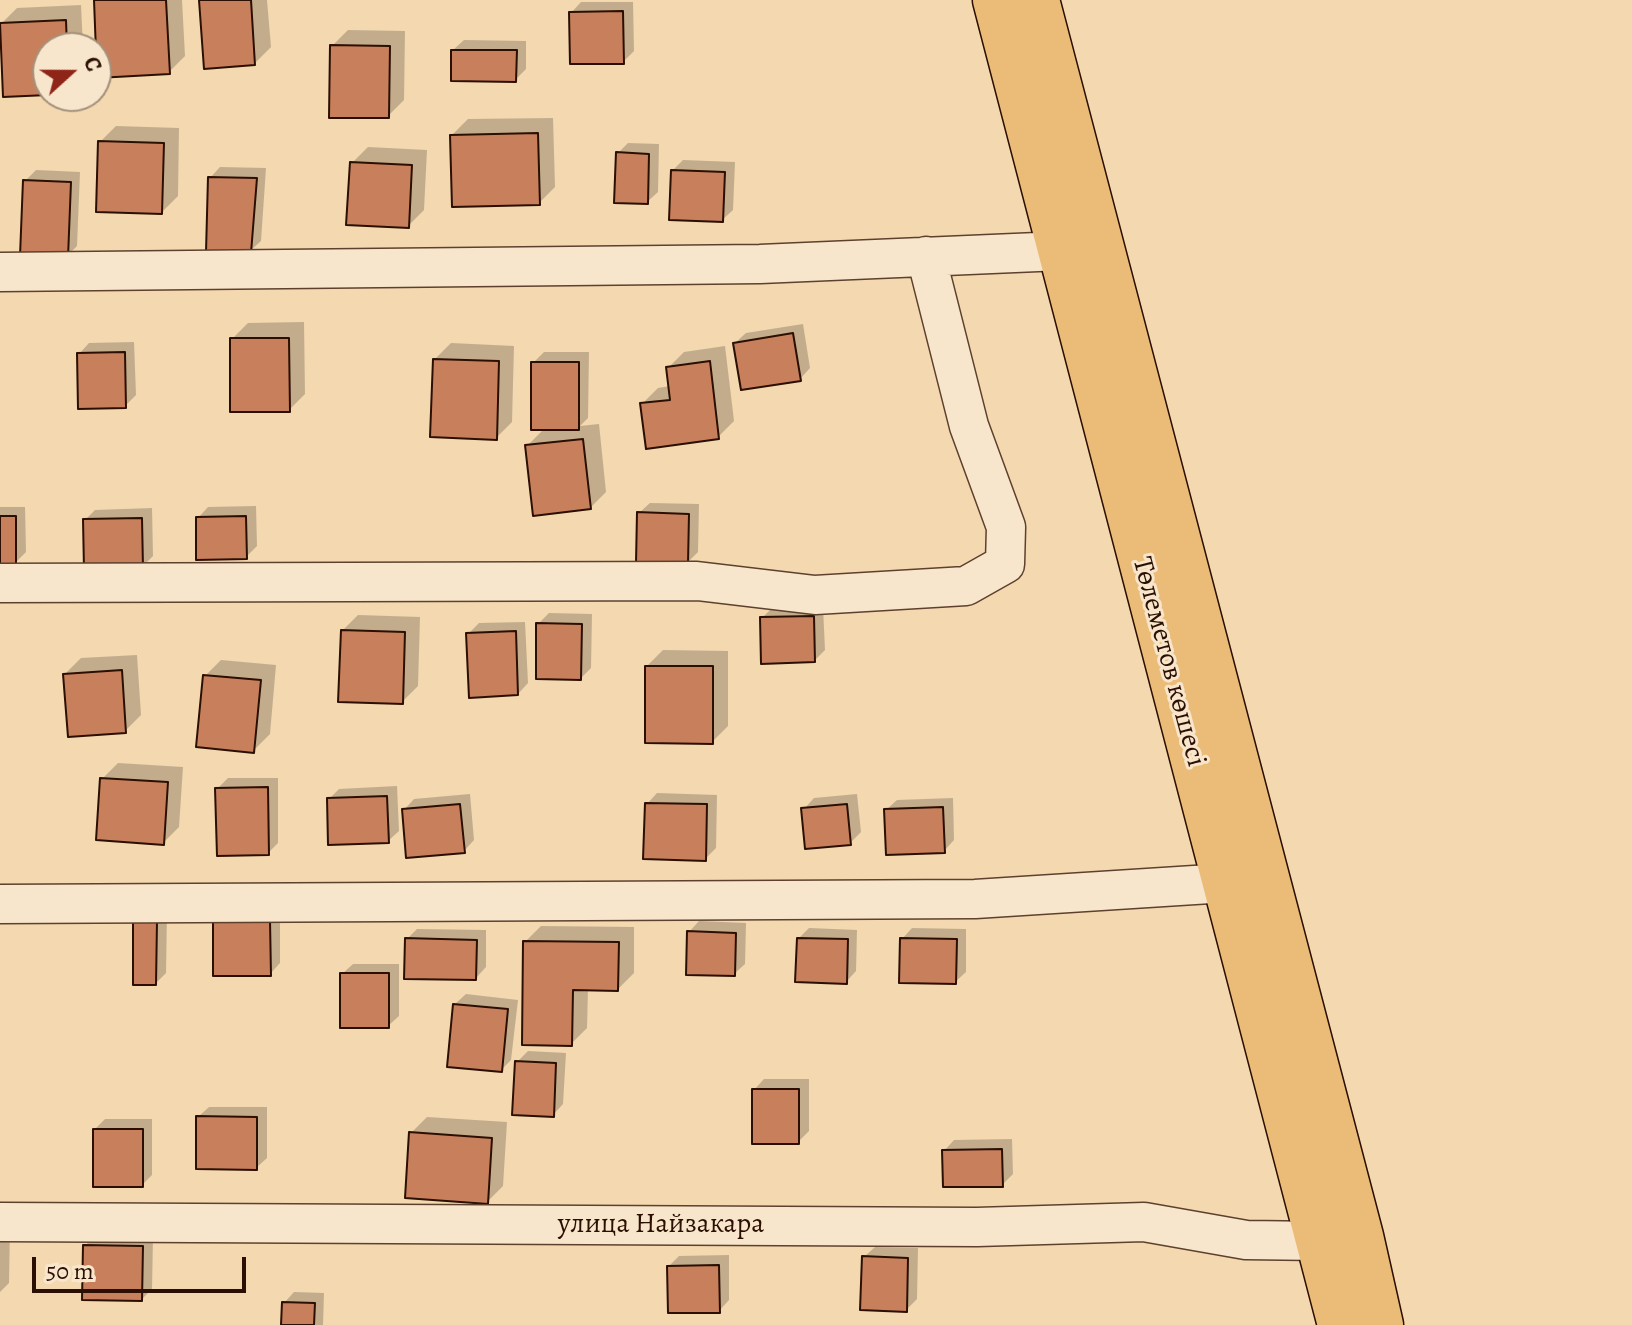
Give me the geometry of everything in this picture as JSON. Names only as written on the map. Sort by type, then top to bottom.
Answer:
[{"type":"main road","name":"Төлеметов көшесі","points":[[995,0],[1321,1241],[1340,1325]]},
{"type":"main road","name":"Төлеметов көшесі","points":[[1037,0],[1361,1236],[1381,1325]]},
{"type":"street","points":[[0,272],[760,264],[1061,251]]},
{"type":"street","points":[[0,583],[697,581],[815,595],[966,586],[1005,564],[1006,527],[969,426],[926,256]]},
{"type":"street","points":[[0,904],[975,899],[1226,883]]},
{"type":"street","name":"улица Найзакара","points":[[0,1222],[962,1227],[1144,1222],[1246,1240],[1321,1241]]},
{"type":"building","points":[[94,0],[166,0],[170,74],[112,77],[112,32],[95,32]]},
{"type":"building","points":[[199,0],[251,0],[255,65],[204,69]]},
{"type":"building","points":[[623,11],[624,64],[570,64],[569,12]]},
{"type":"building","points":[[66,20],[66,32],[32,32],[32,96],[3,97],[0,23]]},
{"type":"building","points":[[330,45],[390,46],[389,118],[329,118]]},
{"type":"building","points":[[451,50],[517,50],[516,82],[451,81]]},
{"type":"building","points":[[538,133],[540,205],[452,207],[450,135]]},
{"type":"building","points":[[98,141],[164,143],[162,214],[96,212]]},
{"type":"building","points":[[616,152],[649,154],[648,204],[614,203]]},
{"type":"building","points":[[350,162],[412,165],[409,228],[346,225]]},
{"type":"building","points":[[671,170],[725,172],[723,222],[669,220]]},
{"type":"building","points":[[208,177],[257,178],[251,253],[206,252]]},
{"type":"building","points":[[23,180],[71,182],[68,258],[20,256]]},
{"type":"building","points":[[793,333],[801,381],[741,390],[733,343]]},
{"type":"building","points":[[230,338],[289,338],[290,412],[230,412]]},
{"type":"building","points":[[125,352],[126,408],[78,409],[77,353]]},
{"type":"building","points":[[433,359],[499,361],[497,440],[430,437]]},
{"type":"building","points":[[710,361],[719,439],[646,449],[640,403],[670,400],[666,367]]},
{"type":"building","points":[[531,362],[579,362],[579,430],[531,430]]},
{"type":"building","points":[[583,439],[591,509],[533,516],[525,445]]},
{"type":"building","points":[[637,512],[689,514],[688,564],[636,563]]},
{"type":"building","points":[[0,516],[16,516],[16,565],[0,565]]},
{"type":"building","points":[[246,516],[247,559],[196,560],[196,517]]},
{"type":"building","points":[[142,518],[143,568],[84,570],[83,519]]},
{"type":"building","points":[[814,616],[815,662],[761,664],[760,617]]},
{"type":"building","points":[[536,623],[582,624],[581,680],[536,679]]},
{"type":"building","points":[[341,630],[405,632],[403,704],[338,702]]},
{"type":"building","points":[[516,631],[518,695],[469,698],[466,633]]},
{"type":"building","points":[[645,666],[713,666],[713,744],[645,743]]},
{"type":"building","points":[[122,670],[126,733],[68,737],[63,674]]},
{"type":"building","points":[[203,675],[261,680],[254,753],[196,747]]},
{"type":"building","points":[[100,778],[168,782],[164,845],[96,840]]},
{"type":"building","points":[[268,787],[269,855],[217,856],[215,788]]},
{"type":"building","points":[[387,796],[389,843],[328,845],[327,798]]},
{"type":"building","points":[[645,803],[707,804],[706,861],[643,859]]},
{"type":"building","points":[[460,804],[465,853],[406,858],[402,809]]},
{"type":"building","points":[[847,804],[851,845],[805,849],[801,808]]},
{"type":"building","points":[[943,807],[945,853],[886,855],[884,809]]},
{"type":"building","points":[[213,920],[270,920],[271,976],[213,976]]},
{"type":"building","points":[[133,921],[157,921],[156,985],[133,985]]},
{"type":"building","points":[[687,931],[736,933],[735,976],[686,975]]},
{"type":"building","points":[[405,938],[477,940],[476,980],[404,979]]},
{"type":"building","points":[[797,938],[848,939],[847,984],[795,982]]},
{"type":"building","points":[[900,938],[957,939],[956,984],[899,983]]},
{"type":"building","points":[[523,941],[619,942],[618,991],[573,990],[572,1046],[522,1045]]},
{"type":"building","points":[[340,973],[389,973],[389,1028],[340,1028]]},
{"type":"building","points":[[453,1004],[508,1009],[502,1072],[447,1067]]},
{"type":"building","points":[[515,1061],[556,1063],[554,1117],[512,1115]]},
{"type":"building","points":[[752,1089],[799,1089],[799,1144],[752,1144]]},
{"type":"building","points":[[196,1116],[257,1117],[257,1170],[196,1169]]},
{"type":"building","points":[[93,1129],[143,1129],[143,1187],[93,1187]]},
{"type":"building","points":[[409,1132],[492,1138],[488,1204],[405,1198]]},
{"type":"building","points":[[1002,1149],[1003,1187],[943,1187],[942,1150]]},
{"type":"building","points":[[83,1245],[143,1246],[142,1301],[82,1300]]},
{"type":"building","points":[[862,1256],[908,1258],[907,1312],[860,1310]]},
{"type":"building","points":[[719,1265],[720,1313],[668,1313],[667,1266]]},
{"type":"building","points":[[282,1302],[315,1303],[314,1325],[281,1325]]}]
